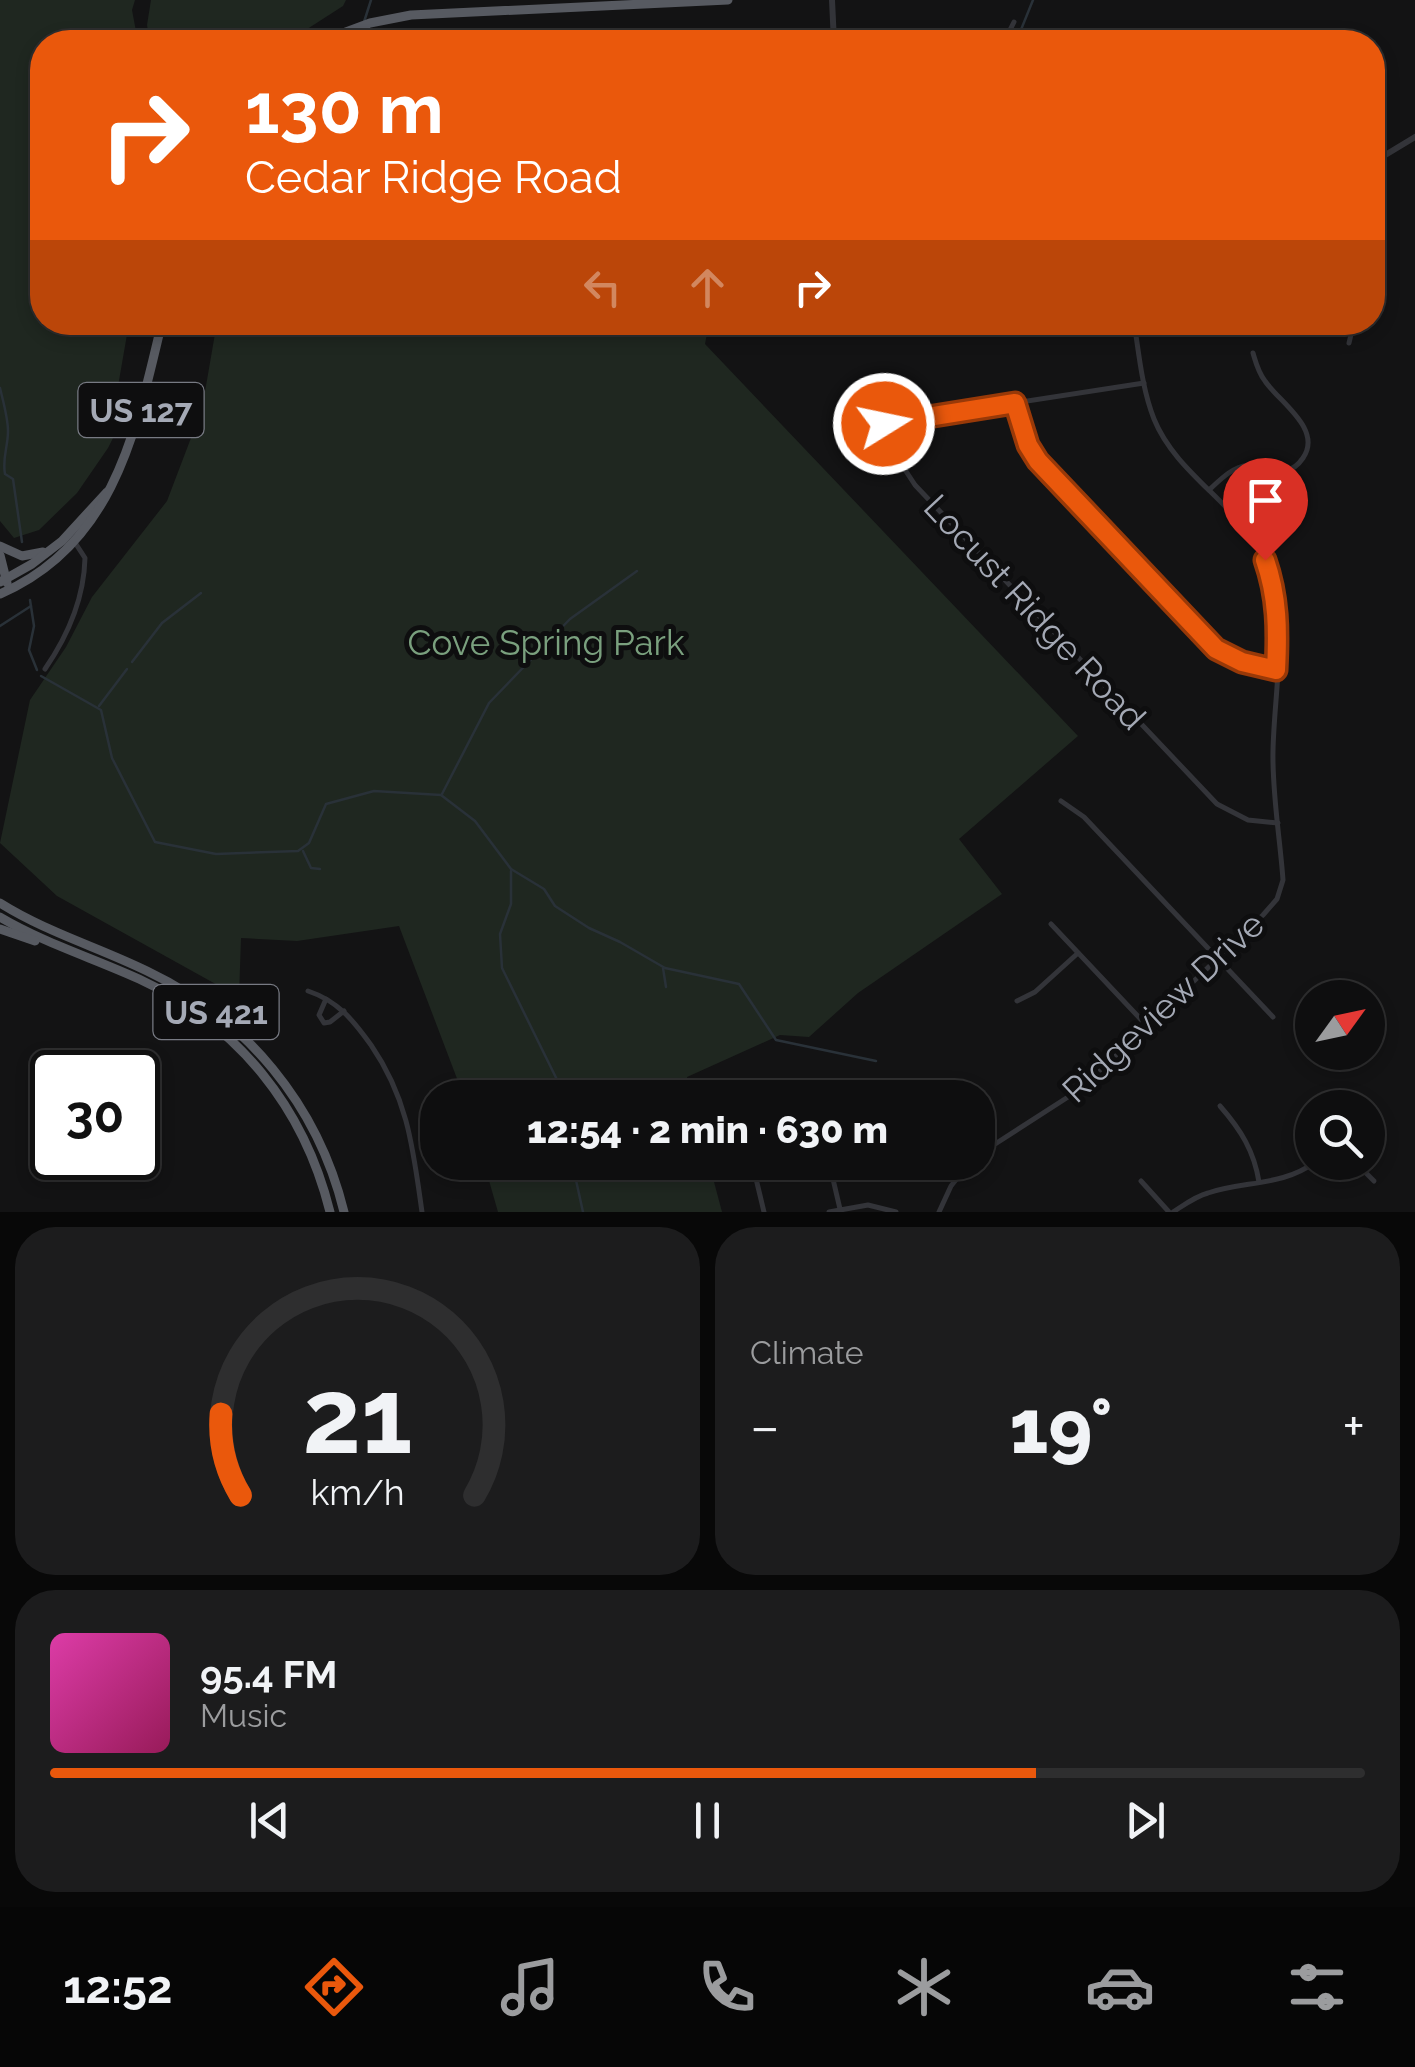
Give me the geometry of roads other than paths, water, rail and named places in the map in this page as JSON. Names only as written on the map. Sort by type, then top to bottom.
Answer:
[{"type":"highway","points":[[348,30],[411,16],[728,0]]},
{"type":"highway","name":"US 127","points":[[2,588],[48,566],[104,504],[137,425],[159,335]]},
{"type":"highway","name":"US 127","points":[[55,547],[72,539]]},
{"type":"highway","points":[[0,546],[22,556],[55,547]]},
{"type":"highway","points":[[2,588],[55,547]]},
{"type":"highway","points":[[0,555],[2,588]]},
{"type":"highway","name":"US 421","points":[[0,903],[48,930],[166,980],[238,1031],[283,1079],[307,1116],[326,1156],[344,1212]]},
{"type":"highway","name":"US 421","points":[[0,916],[178,1000],[226,1034],[277,1090],[306,1142],[330,1212]]},
{"type":"highway","points":[[0,929],[76,953]]},
{"type":"street","points":[[832,0],[833,30]]},
{"type":"street","points":[[1010,30],[1014,22]]},
{"type":"street","points":[[1385,154],[1415,137]]},
{"type":"street","name":"Ridgeview Drive","points":[[995,1144],[1070,1098],[1148,1028],[1276,899],[1283,880],[1272,756],[1278,618],[1274,584],[1251,536],[1176,453],[1154,421],[1136,335]]},
{"type":"street","points":[[1349,343],[1351,335]]},
{"type":"street","points":[[1210,490],[1234,470],[1254,464],[1272,472],[1287,471],[1306,454],[1309,442],[1304,425],[1266,383],[1253,353]]},
{"type":"street","name":"Locust Ridge Road","points":[[1144,382],[892,422],[879,430],[906,472],[942,514],[1217,804],[1248,820],[1278,822]]},
{"type":"street","points":[[1015,403],[1028,445],[1038,461],[1216,649],[1242,662],[1276,670]]},
{"type":"street","points":[[45,669],[70,628],[84,574],[84,554],[72,539]]},
{"type":"street","points":[[1062,801],[1084,817],[1274,1017]]},
{"type":"street","points":[[1051,924],[1148,1028]]},
{"type":"street","points":[[1017,1001],[1035,992],[1078,953]]},
{"type":"street","points":[[308,991],[344,1010],[377,1054],[400,1095],[422,1212]]},
{"type":"street","points":[[326,999],[319,1015],[324,1023],[344,1010]]},
{"type":"street","points":[[1220,1106],[1248,1144],[1259,1182]]},
{"type":"street","points":[[1140,1181],[1171,1212],[1207,1193],[1295,1174]]},
{"type":"street","points":[[756,1180],[764,1212]]},
{"type":"street","points":[[833,1180],[840,1209]]},
{"type":"street","points":[[940,1212],[956,1180]]},
{"type":"street","points":[[829,1212],[868,1205],[896,1212]]},
{"type":"waterway","points":[[364,22],[371,0]]},
{"type":"waterway","points":[[1021,30],[1033,0]]},
{"type":"waterway","points":[[0,388],[8,426],[5,474],[13,479],[22,542]]},
{"type":"waterway","points":[[442,794],[489,703],[570,619],[637,571]]},
{"type":"waterway","points":[[132,662],[162,623],[201,593]]},
{"type":"waterway","points":[[30,600],[34,626],[29,650],[37,670]]},
{"type":"waterway","points":[[0,626],[31,606]]},
{"type":"waterway","points":[[99,706],[127,669]]},
{"type":"waterway","points":[[41,676],[101,710],[112,758],[155,842],[216,854],[298,851],[309,843],[326,804],[374,791],[441,795],[475,821],[511,869],[544,889],[555,906],[589,928],[665,968],[739,984],[776,1040],[876,1061]]},
{"type":"waterway","points":[[303,851],[311,868],[320,869]]},
{"type":"waterway","points":[[511,871],[511,904],[500,934],[502,968],[557,1080]]},
{"type":"waterway","points":[[663,968],[666,987]]},
{"type":"waterway","points":[[576,1180],[583,1212]]},
{"type":"park label","name":"Cove Spring Park","points":[[546,642]]}]
